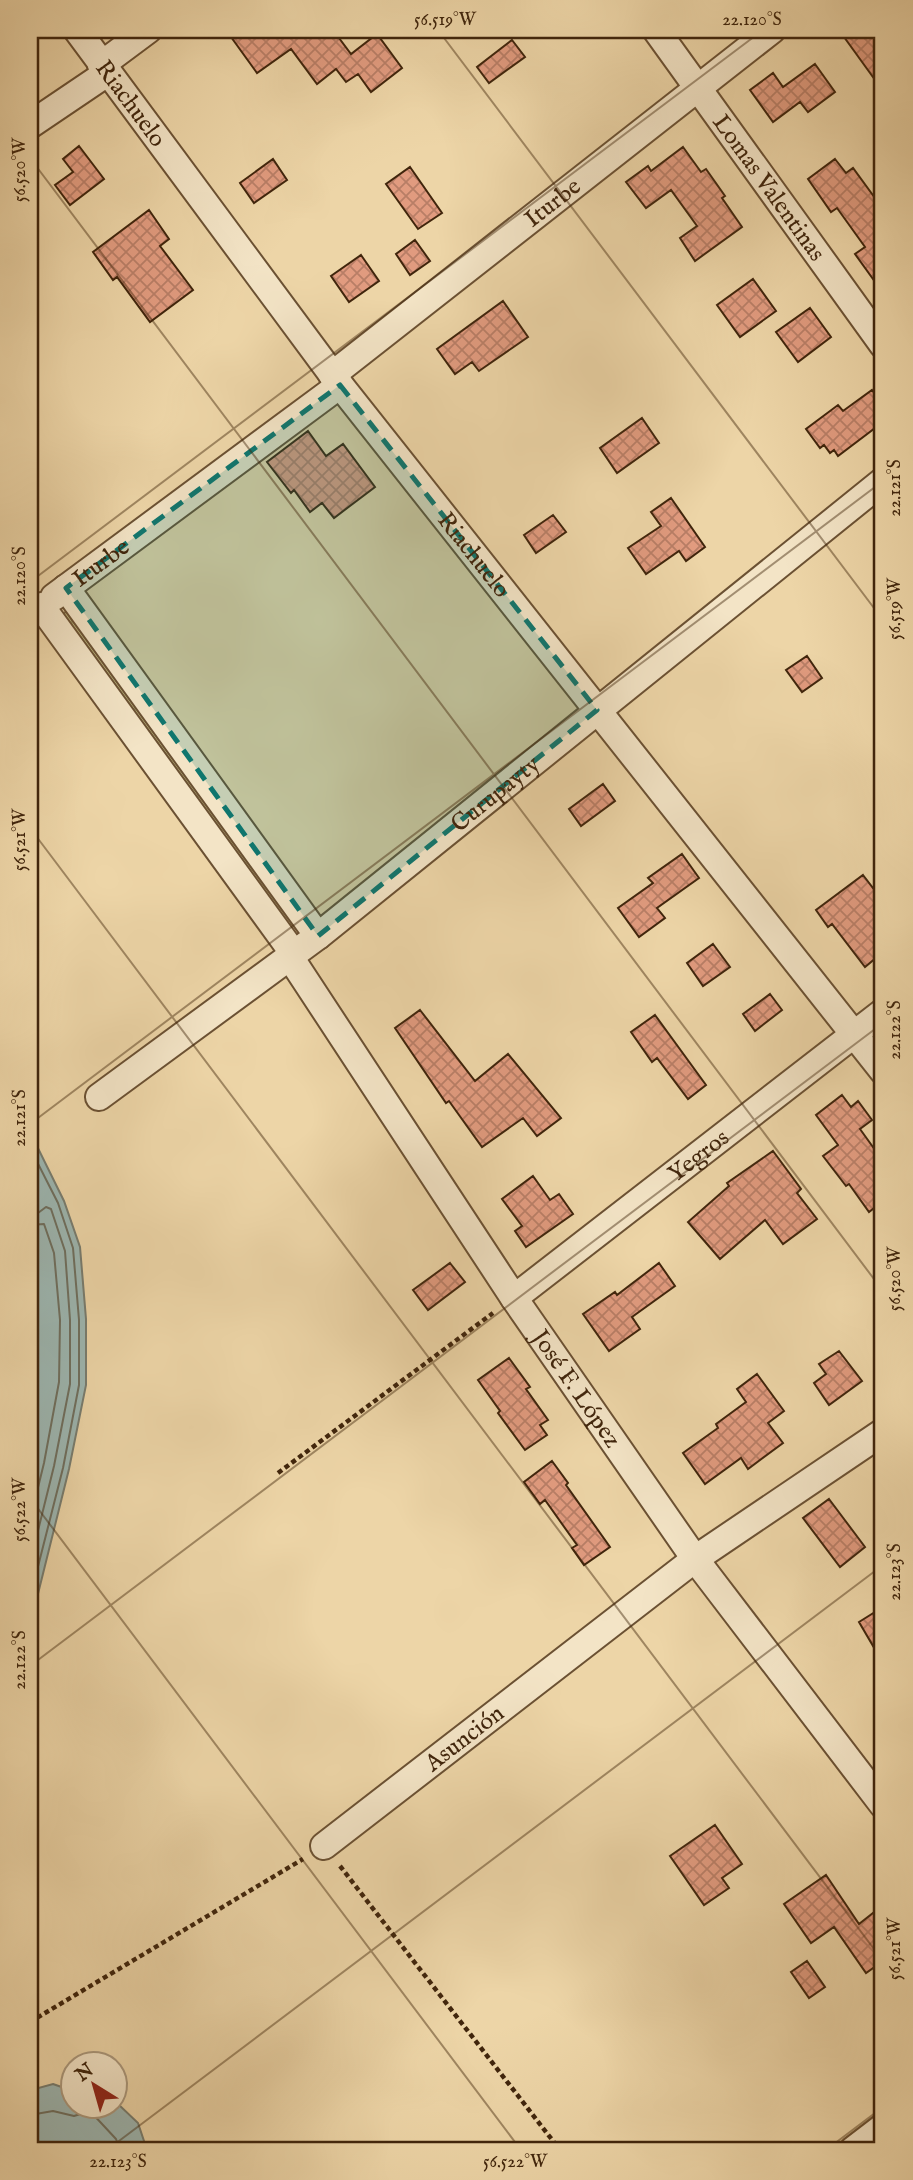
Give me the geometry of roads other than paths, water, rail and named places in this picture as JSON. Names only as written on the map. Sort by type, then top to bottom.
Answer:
[{"type":"street","name":"Riachuelo","points":[[77,30],[336,380],[883,1071]]},
{"type":"street","points":[[30,125],[104,69],[148,30]]},
{"type":"street","name":"Lomas Valentinas","points":[[656,30],[883,345]]},
{"type":"street","name":"Iturbe","points":[[36,611],[336,380],[772,30]]},
{"type":"street","name":"Curupayty","points":[[99,1097],[318,936],[883,481]]},
{"type":"street","points":[[66,587],[318,936]]},
{"type":"street","name":"José F. López","points":[[36,611],[292,956],[514,1298],[695,1559],[883,1805]]},
{"type":"street","name":"Yegros","points":[[514,1298],[883,1012]]},
{"type":"street","name":"Asunción","points":[[324,1846],[695,1559],[883,1432]]},
{"type":"street","points":[[853,2150],[883,2127]]},
{"type":"water","points":[[30,1132],[64,1201],[80,1247],[86,1319],[86,1385],[69,1469],[30,1626],[30,1203],[35,1194],[30,1188]]},
{"type":"water","points":[[53,2084],[60,2086],[60,2120],[130,2120],[130,2115],[138,2123],[147,2150],[30,2150],[30,2087],[35,2089]]}]
